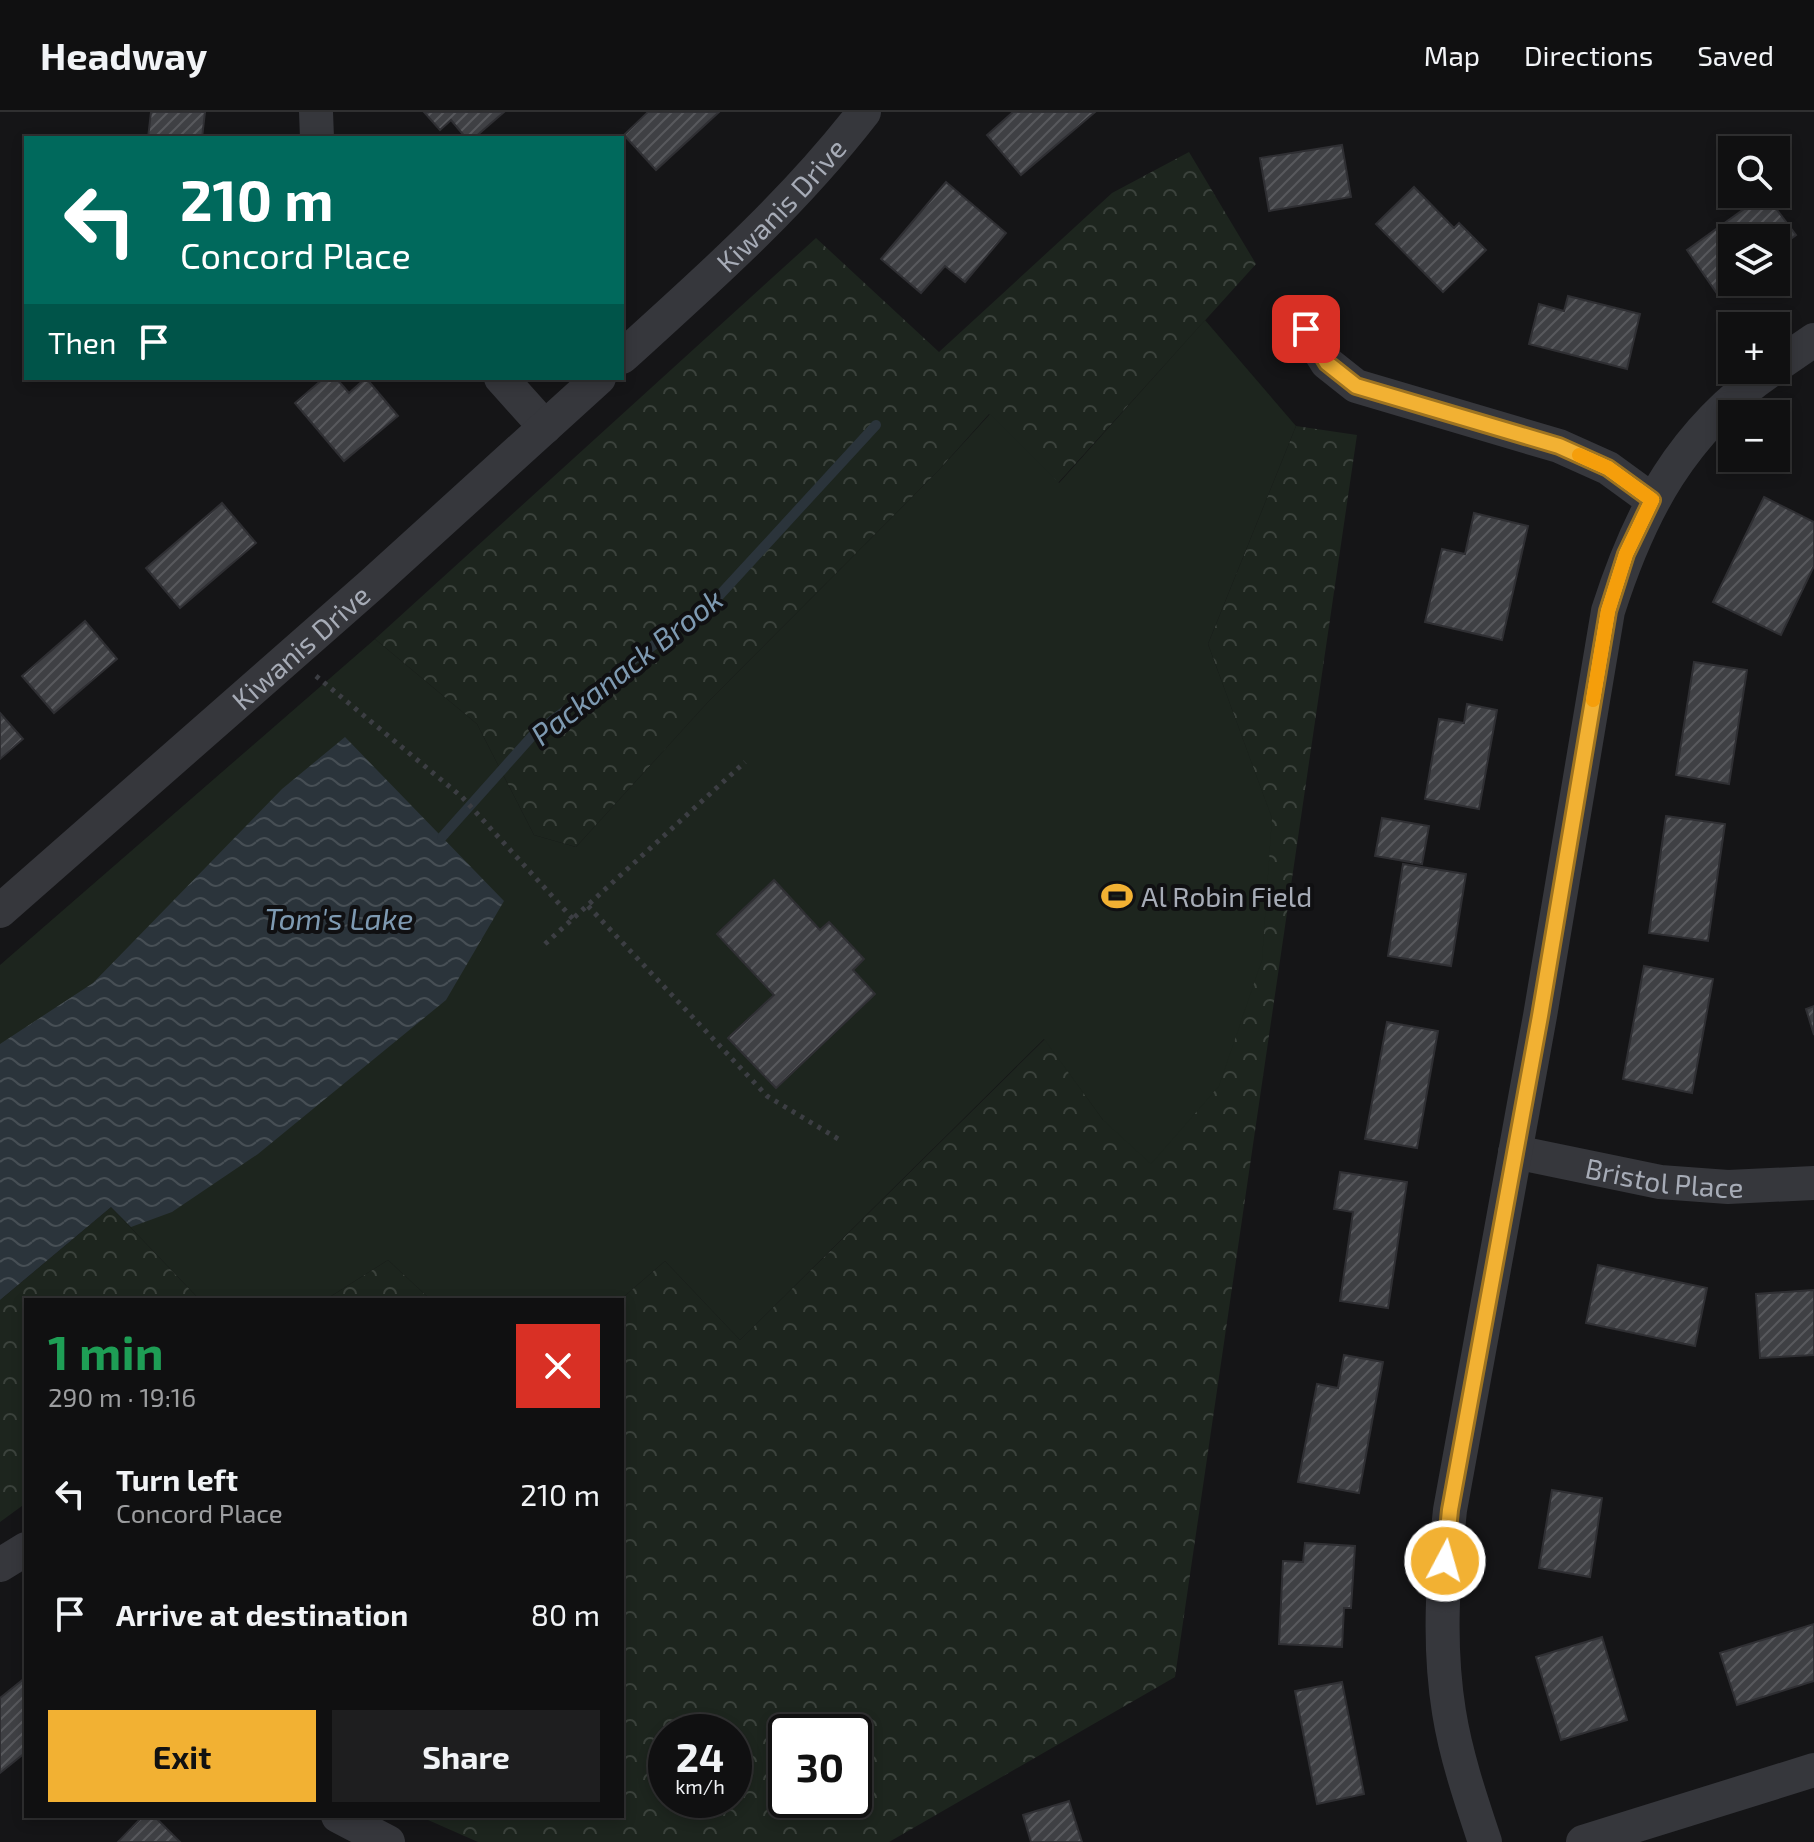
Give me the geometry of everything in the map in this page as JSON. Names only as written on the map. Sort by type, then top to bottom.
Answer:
[{"type":"street","points":[[316,112],[317,136]]},
{"type":"street","name":"Kiwanis Drive","points":[[624,355],[753,239],[864,112]]},
{"type":"street","points":[[1306,329],[1327,363],[1356,386],[1559,446],[1608,468],[1652,500]]},
{"type":"street","points":[[1790,356],[1814,340]]},
{"type":"street","points":[[503,380],[545,427]]},
{"type":"street","name":"Kiwanis Drive","points":[[0,911],[597,380]]},
{"type":"street","points":[[1485,1842],[1466,1786],[1449,1713],[1442,1637],[1442,1586],[1450,1510],[1608,611],[1626,554],[1652,500],[1681,455],[1718,413],[1754,384]]},
{"type":"street","name":"Bristol Place","points":[[1515,1152],[1660,1182],[1728,1187],[1814,1183]]},
{"type":"street","points":[[0,1565],[24,1550]]},
{"type":"street","points":[[1583,1842],[1814,1770]]},
{"type":"street","points":[[342,1818],[388,1842]]},
{"type":"path","points":[[290,655],[462,797],[573,919]]},
{"type":"path","points":[[545,944],[745,762]]},
{"type":"path","points":[[588,906],[767,1096],[840,1140]]},
{"type":"green space","points":[[1189,152],[1256,264],[1058,483],[989,414],[938,471],[708,702],[576,847],[534,835],[477,724],[375,639],[816,238],[939,352],[1112,193]]},
{"type":"green space","points":[[1205,320],[1296,426],[1208,644],[1272,818],[1262,960],[1219,1086],[1151,1164],[1103,1120],[1044,1039],[740,1340],[665,1261],[622,1298],[429,1298],[388,1260],[328,1298],[198,1298],[111,1207],[0,1300],[0,965],[375,639],[477,724],[534,835],[576,847],[708,702],[938,471],[990,414],[1059,483]]},
{"type":"green space","points":[[1296,426],[1357,435],[1175,1677],[889,1842],[478,1842],[424,1818],[624,1818],[622,1298],[665,1261],[740,1340],[1045,1039],[1103,1120],[1272,819],[1208,644]]},
{"type":"green space","points":[[111,1207],[198,1298],[24,1298],[24,1504],[0,1522],[0,1300]]},
{"type":"green space","points":[[388,1260],[429,1298],[328,1298]]},
{"type":"water","name":"Tom's Lake","points":[[345,737],[504,901],[446,1000],[258,1154],[172,1212],[131,1227],[111,1207],[0,1300],[0,1044],[93,983],[282,789]]},
{"type":"building","points":[[151,112],[205,112],[202,136],[148,136]]},
{"type":"building","points":[[424,112],[504,112],[476,136],[464,136],[451,120],[440,130]]},
{"type":"building","points":[[648,112],[719,112],[656,170],[624,135]]},
{"type":"building","points":[[1013,112],[1095,112],[1021,175],[987,135]]},
{"type":"building","points":[[1342,145],[1351,197],[1269,211],[1260,158]]},
{"type":"building","points":[[946,182],[1006,233],[965,282],[945,266],[921,293],[881,259]]},
{"type":"building","points":[[1414,187],[1454,228],[1459,223],[1486,250],[1443,292],[1376,224]]},
{"type":"building","points":[[1746,208],[1776,208],[1788,224],[1723,224]]},
{"type":"building","points":[[1718,228],[1718,291],[1716,292],[1687,250]]},
{"type":"building","points":[[1568,296],[1640,314],[1627,369],[1529,344],[1539,304],[1564,311]]},
{"type":"building","points":[[322,380],[338,380],[349,393],[368,380],[398,416],[344,461],[295,403]]},
{"type":"building","points":[[1764,497],[1814,522],[1814,566],[1781,635],[1713,602]]},
{"type":"building","points":[[222,503],[256,543],[180,608],[146,568]]},
{"type":"building","points":[[1474,513],[1528,526],[1502,640],[1425,622],[1442,549],[1465,554]]},
{"type":"building","points":[[85,621],[117,659],[54,713],[22,676]]},
{"type":"building","points":[[1694,662],[1747,670],[1729,784],[1676,775]]},
{"type":"building","points":[[1467,704],[1497,710],[1479,809],[1425,799],[1439,719],[1464,723]]},
{"type":"building","points":[[0,713],[23,739],[0,759]]},
{"type":"building","points":[[1666,816],[1725,824],[1708,941],[1649,933]]},
{"type":"building","points":[[1382,818],[1429,826],[1422,864],[1375,856]]},
{"type":"building","points":[[1403,864],[1466,874],[1451,966],[1388,956]]},
{"type":"building","points":[[774,880],[820,930],[829,922],[864,959],[853,970],[875,994],[776,1088],[728,1038],[774,995],[717,934]]},
{"type":"building","points":[[1644,966],[1713,979],[1692,1093],[1623,1079]]},
{"type":"building","points":[[1814,1006],[1814,1035],[1806,1009]]},
{"type":"building","points":[[1387,1022],[1438,1031],[1417,1148],[1365,1139]]},
{"type":"building","points":[[1340,1172],[1407,1182],[1388,1308],[1340,1301],[1353,1212],[1334,1209]]},
{"type":"building","points":[[1598,1265],[1707,1288],[1695,1346],[1586,1323]]},
{"type":"building","points":[[1814,1290],[1814,1355],[1760,1358],[1756,1294]]},
{"type":"building","points":[[1344,1355],[1383,1362],[1359,1493],[1298,1482],[1317,1384],[1338,1388]]},
{"type":"building","points":[[1552,1490],[1602,1498],[1590,1577],[1539,1568]]},
{"type":"building","points":[[1305,1543],[1355,1546],[1351,1608],[1344,1608],[1342,1647],[1279,1644],[1283,1561],[1303,1562]]},
{"type":"building","points":[[1814,1624],[1814,1681],[1737,1705],[1720,1653]]},
{"type":"building","points":[[1602,1637],[1627,1720],[1561,1740],[1536,1657]]},
{"type":"building","points":[[24,1679],[24,1754],[0,1773],[0,1698]]},
{"type":"building","points":[[1342,1682],[1364,1794],[1317,1804],[1295,1691]]},
{"type":"building","points":[[1069,1801],[1082,1842],[1031,1842],[1023,1815]]},
{"type":"building","points":[[141,1818],[156,1818],[180,1842],[118,1842]]},
{"type":"waterway","name":"Packanack Brook","points":[[442,837],[534,734],[717,598],[876,425]]},
{"type":"slow traffic","points":[[1579,455],[1608,468],[1652,500],[1626,554],[1608,611],[1593,700]]},
{"type":"place","name":"Al Robin Field","points":[[1117,896]]},
{"type":"route","points":[[1306,329],[1327,363],[1356,386],[1559,446],[1608,468],[1652,500],[1626,554],[1608,611],[1540,1016],[1450,1510],[1445,1561]]}]
